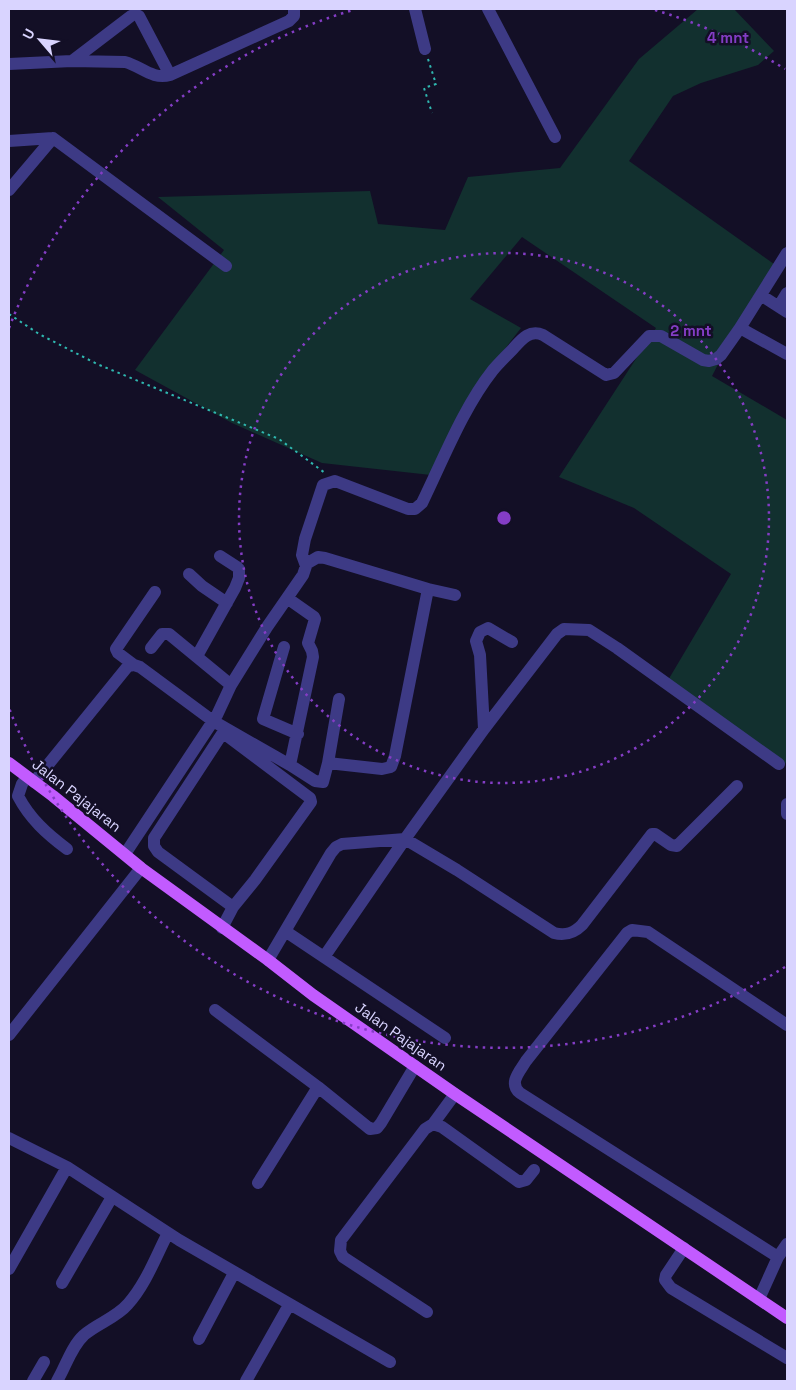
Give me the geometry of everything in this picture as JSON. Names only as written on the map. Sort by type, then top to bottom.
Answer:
[{"type":"main road","name":"Jalan Pajajaran","points":[[9,763],[140,868],[268,960],[313,995],[455,1094],[787,1318]]},
{"type":"street","points":[[9,64],[72,61],[125,62],[150,74],[162,77],[289,22],[294,16],[294,9]]},
{"type":"street","points":[[414,9],[424,49]]},
{"type":"street","points":[[488,9],[555,137]]},
{"type":"street","points":[[72,61],[135,14],[139,16],[170,75]]},
{"type":"street","points":[[9,141],[53,138],[226,266]]},
{"type":"street","points":[[9,190],[53,138]]},
{"type":"street","points":[[124,854],[213,722],[231,685],[267,627],[303,575],[306,564],[302,555],[305,539],[322,488],[326,483],[335,481],[408,509],[412,510],[418,507],[422,503],[466,413],[480,390],[493,370],[528,334],[538,332],[606,375],[614,373],[649,336],[661,336],[703,360],[716,359],[721,355],[762,296],[787,253]]},
{"type":"street","points":[[762,296],[783,309],[787,293]]},
{"type":"street","points":[[740,328],[787,354]]},
{"type":"street","points":[[197,656],[239,578],[239,569],[220,556]]},
{"type":"street","points":[[306,564],[318,558],[325,558],[428,589],[455,595]]},
{"type":"street","points":[[189,574],[227,603]]},
{"type":"street","points":[[328,763],[382,769],[387,769],[393,764],[428,589]]},
{"type":"street","points":[[155,592],[116,649],[118,653],[140,667],[213,722],[319,782],[324,780],[339,699]]},
{"type":"street","points":[[288,598],[315,619],[308,643],[313,657],[290,765]]},
{"type":"street","points":[[484,729],[480,656],[476,641],[480,632],[488,628],[512,642]]},
{"type":"street","points":[[324,957],[484,729],[557,634],[564,629],[589,630],[779,764]]},
{"type":"street","points":[[152,648],[162,634],[165,633],[197,656],[231,685]]},
{"type":"street","points":[[284,647],[263,719],[298,734]]},
{"type":"street","points":[[67,849],[49,836],[26,812],[18,796],[22,784],[31,779],[128,666],[134,664]]},
{"type":"street","points":[[222,928],[233,907],[311,802],[310,798],[226,735],[222,734],[154,838],[154,846],[158,852],[233,907]]},
{"type":"street","points":[[268,960],[336,847],[342,844],[406,839],[554,933],[561,935],[575,932],[582,925],[652,834],[677,846],[737,786]]},
{"type":"street","points":[[787,804],[787,814]]},
{"type":"street","points":[[9,1035],[140,868]]},
{"type":"street","points":[[778,1257],[520,1093],[515,1086],[515,1079],[526,1061],[627,932],[632,930],[648,932],[787,1025]]},
{"type":"street","points":[[285,931],[444,1038]]},
{"type":"street","points":[[215,1010],[318,1087],[370,1129],[374,1129],[381,1122],[415,1066]]},
{"type":"street","points":[[258,1183],[318,1087]]},
{"type":"street","points":[[427,1312],[343,1257],[340,1251],[341,1240],[455,1094]]},
{"type":"street","points":[[433,1124],[442,1127],[519,1182],[526,1180],[534,1170]]},
{"type":"street","points":[[9,1140],[67,1167],[168,1233],[234,1273],[390,1362]]},
{"type":"street","points":[[9,1269],[13,1250],[67,1167]]},
{"type":"street","points":[[62,1283],[112,1197]]},
{"type":"street","points":[[57,1381],[76,1345],[84,1336],[115,1316],[128,1305],[137,1293],[168,1233]]},
{"type":"street","points":[[759,1299],[778,1257],[787,1244]]},
{"type":"street","points":[[684,1248],[666,1275],[665,1280],[671,1288],[787,1358]]},
{"type":"street","points":[[199,1339],[234,1273]]},
{"type":"street","points":[[246,1381],[289,1305]]},
{"type":"street","points":[[33,1381],[44,1362]]},
{"type":"path","points":[[424,49],[436,84],[424,88],[432,114]]},
{"type":"path","points":[[9,314],[39,334],[97,364],[279,439],[335,481]]},
{"type":"green space","points":[[698,9],[734,9],[774,51],[758,65],[701,83],[673,96],[629,161],[774,264],[753,297],[712,376],[787,420],[787,761],[782,768],[664,687],[731,574],[634,508],[559,477],[656,328],[522,237],[470,299],[521,328],[470,394],[431,475],[322,463],[232,423],[135,370],[224,250],[158,197],[370,191],[378,224],[445,230],[468,177],[560,168],[639,59]]}]
